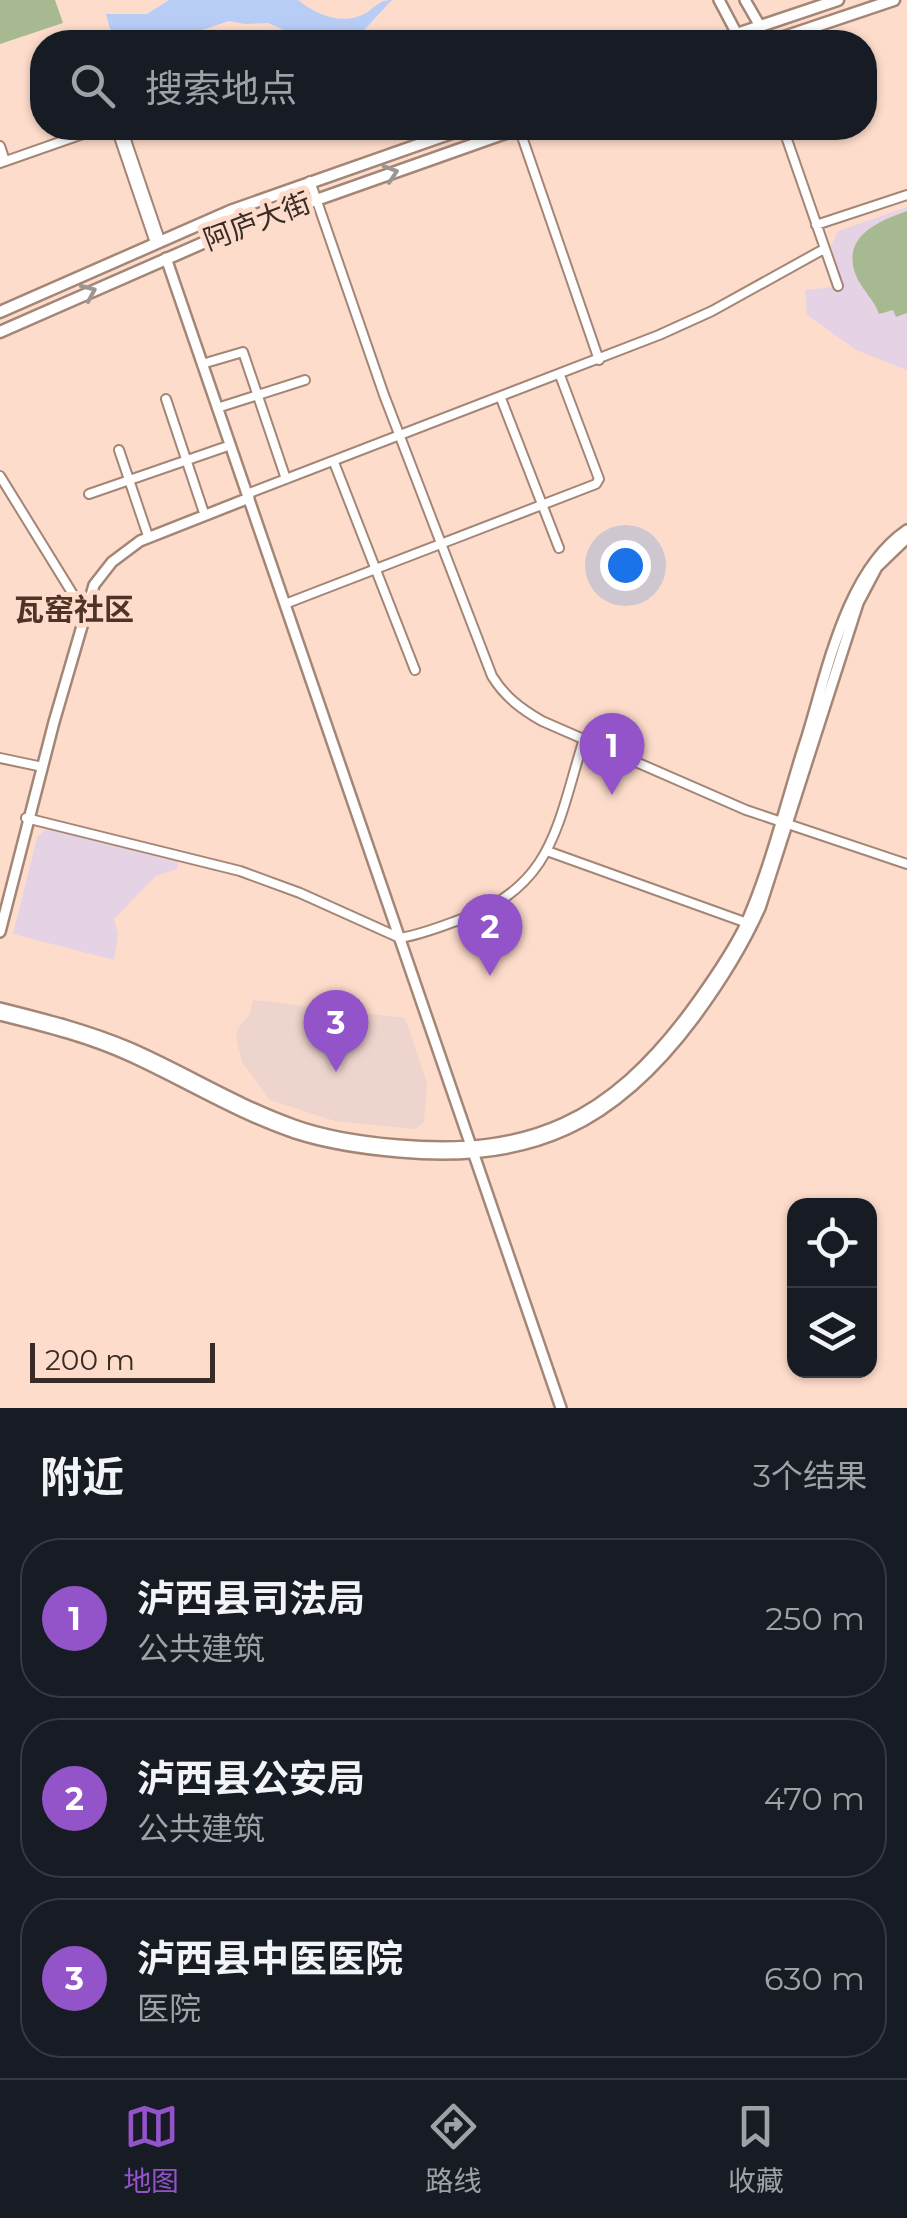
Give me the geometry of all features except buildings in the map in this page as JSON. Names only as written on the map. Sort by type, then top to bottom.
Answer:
[{"type":"highway","points":[[749,30],[838,0]]},
{"type":"highway","points":[[805,30],[894,0]]},
{"type":"highway","name":"阿庐大街","points":[[0,312],[310,181],[431,140]]},
{"type":"highway","name":"阿庐大街","points":[[0,332],[163,259],[316,198],[485,140]]},
{"type":"main road","points":[[718,0],[736,30]]},
{"type":"main road","points":[[745,0],[760,26],[758,30]]},
{"type":"main road","points":[[163,259],[558,1408]]},
{"type":"main road","points":[[163,259],[224,447],[285,604],[396,937]]},
{"type":"main road","points":[[0,932],[38,766],[91,583],[123,546],[147,532],[245,497]]},
{"type":"main road","points":[[0,914],[90,593],[119,556],[140,541],[245,497]]},
{"type":"main road","points":[[783,824],[855,591],[878,554],[907,530]]},
{"type":"main road","points":[[0,1011],[110,1040],[296,1126],[384,1144],[469,1151],[548,1130],[591,1109],[616,1092],[666,1044],[718,974],[749,923],[862,594],[884,558],[907,538]]},
{"type":"street","points":[[0,146],[3,162],[66,140]]},
{"type":"street","points":[[123,140],[158,242]]},
{"type":"street","points":[[524,140],[599,361]]},
{"type":"street","points":[[787,140],[838,286]]},
{"type":"street","points":[[310,181],[400,438],[497,684],[528,712],[584,739],[783,824],[907,864]]},
{"type":"street","points":[[816,225],[907,195]]},
{"type":"street","points":[[245,497],[561,378],[702,316],[825,251]]},
{"type":"street","points":[[202,364],[243,352],[286,479]]},
{"type":"street","points":[[245,497],[599,361]]},
{"type":"street","points":[[285,604],[595,485],[598,481],[561,378]]},
{"type":"street","points":[[217,408],[305,380]]},
{"type":"street","points":[[166,399],[203,510]]},
{"type":"street","points":[[502,401],[559,548]]},
{"type":"street","points":[[88,494],[224,447]]},
{"type":"street","points":[[120,450],[147,532]]},
{"type":"street","points":[[335,465],[416,670]]},
{"type":"street","points":[[0,476],[82,608]]},
{"type":"street","points":[[27,818],[240,871],[300,893],[396,937],[497,905],[525,884],[547,851],[584,739]]},
{"type":"street","points":[[0,758],[38,766]]},
{"type":"street","points":[[547,851],[749,923]]},
{"type":"shaded area","points":[[907,207],[907,370],[856,350],[807,315],[805,290],[843,286],[831,245],[838,231]]},
{"type":"shaded area","points":[[46,829],[178,862],[177,869],[156,876],[114,919],[118,935],[114,960],[13,934],[37,837]]},
{"type":"shaded area","points":[[253,1000],[405,1018],[427,1083],[424,1122],[415,1129],[335,1121],[270,1100],[242,1062],[236,1038]]},
{"type":"green space","points":[[0,0],[55,0],[63,23],[30,30],[30,34],[0,44]]},
{"type":"green space","points":[[907,211],[907,313],[896,317],[893,310],[879,314],[858,280],[853,253],[863,234]]},
{"type":"water","points":[[169,0],[298,0],[320,14],[345,19],[392,0],[363,30],[284,30],[268,23],[229,21],[202,30],[112,30],[106,14],[147,14]]},
{"type":"place","name":"泸西县司法局","points":[[612,795]]},
{"type":"place","name":"泸西县公安局","points":[[490,976]]},
{"type":"place","name":"泸西县中医医院","points":[[336,1072]]},
{"type":"district","name":"瓦窑社区","points":[[74,609]]}]
